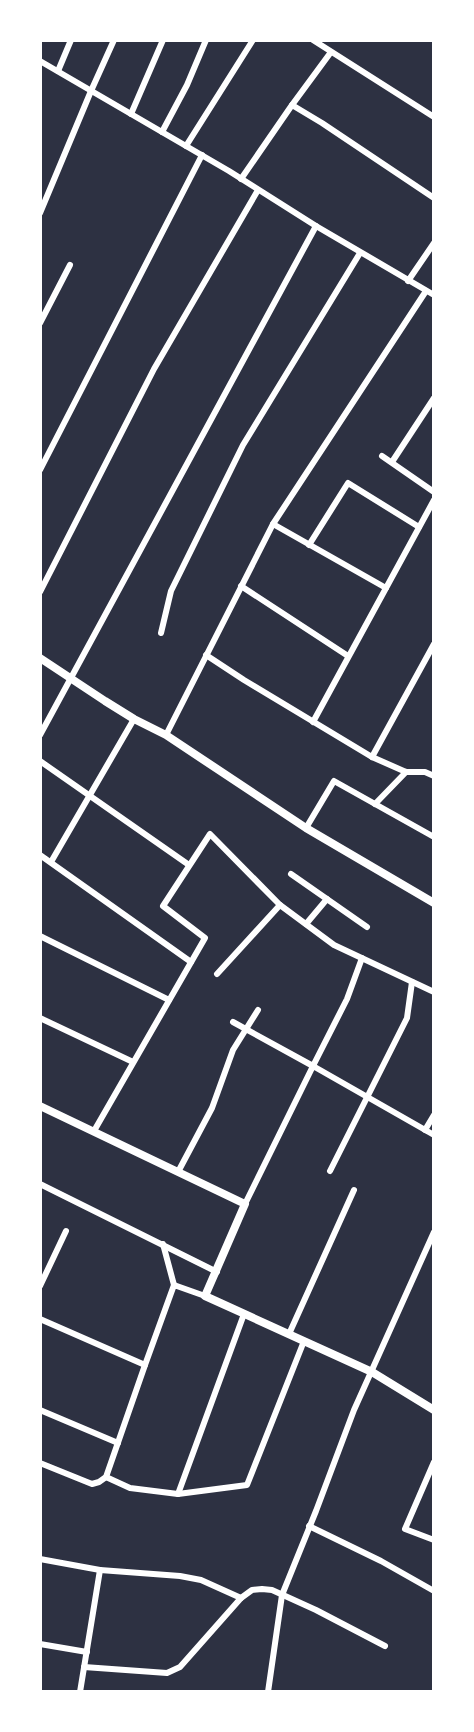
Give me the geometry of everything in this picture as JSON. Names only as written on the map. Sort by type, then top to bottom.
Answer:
[{"type":"street","points":[[58,71],[71,40]]},
{"type":"street","points":[[40,213],[114,40]]},
{"type":"street","points":[[131,114],[163,40]]},
{"type":"street","points":[[162,132],[187,86],[206,40]]},
{"type":"street","points":[[186,146],[253,40]]},
{"type":"street","points":[[314,40],[434,117]]},
{"type":"street","points":[[241,179],[331,52]]},
{"type":"street","points":[[40,61],[202,155],[434,296]]},
{"type":"street","points":[[292,105],[434,198]]},
{"type":"street","points":[[40,470],[202,155]]},
{"type":"street","points":[[40,592],[154,369],[258,190]]},
{"type":"street","points":[[40,735],[316,226]]},
{"type":"street","points":[[408,281],[434,243]]},
{"type":"street","points":[[161,633],[171,591],[243,446],[360,253]]},
{"type":"street","points":[[40,323],[70,265]]},
{"type":"street","points":[[166,735],[273,524],[426,291]]},
{"type":"street","points":[[392,462],[434,398]]},
{"type":"street","points":[[382,456],[434,492]]},
{"type":"street","points":[[309,544],[348,483],[419,527]]},
{"type":"street","points":[[313,722],[434,500]]},
{"type":"street","points":[[273,524],[386,588]]},
{"type":"street","points":[[241,586],[348,656]]},
{"type":"street","points":[[372,757],[434,644]]},
{"type":"street","points":[[206,655],[372,757],[406,772],[425,772],[434,776]]},
{"type":"street","points":[[40,658],[134,719],[166,735],[306,828],[434,903]]},
{"type":"street","points":[[40,715],[48,720]]},
{"type":"street","points":[[51,862],[134,719]]},
{"type":"street","points":[[40,761],[189,865]]},
{"type":"street","points":[[375,804],[406,772]]},
{"type":"street","points":[[306,828],[334,781],[434,837]]},
{"type":"street","points":[[94,1131],[205,938],[163,906],[210,834],[280,905],[334,945],[434,992]]},
{"type":"street","points":[[40,855],[191,962]]},
{"type":"street","points":[[291,874],[368,927]]},
{"type":"street","points":[[306,924],[327,899]]},
{"type":"street","points":[[217,974],[280,905]]},
{"type":"street","points":[[40,936],[169,1000]]},
{"type":"street","points":[[205,1296],[245,1204],[347,999],[362,958]]},
{"type":"street","points":[[330,1170],[407,1018],[412,982]]},
{"type":"street","points":[[178,1172],[212,1108],[233,1050],[258,1010]]},
{"type":"street","points":[[40,1018],[133,1062]]},
{"type":"street","points":[[233,1022],[434,1135]]},
{"type":"street","points":[[40,1106],[245,1204]]},
{"type":"street","points":[[425,1130],[434,1115]]},
{"type":"street","points":[[40,1184],[217,1272]]},
{"type":"street","points":[[289,1334],[354,1190]]},
{"type":"street","points":[[40,1286],[66,1232]]},
{"type":"street","points":[[268,1692],[282,1595],[354,1410],[434,1232]]},
{"type":"street","points":[[40,1463],[92,1484],[106,1477],[174,1285],[163,1244]]},
{"type":"street","points":[[174,1285],[205,1296],[372,1372],[434,1410]]},
{"type":"street","points":[[178,1494],[244,1314]]},
{"type":"street","points":[[40,1319],[145,1365]]},
{"type":"street","points":[[106,1477],[130,1488],[178,1494],[247,1485],[304,1341]]},
{"type":"street","points":[[40,1410],[118,1443]]},
{"type":"street","points":[[434,1462],[405,1529],[434,1540]]},
{"type":"street","points":[[309,1526],[381,1561],[434,1591]]},
{"type":"street","points":[[40,1558],[100,1570],[180,1576],[201,1581],[241,1598]]},
{"type":"street","points":[[80,1692],[100,1570]]},
{"type":"street","points":[[84,1667],[173,1672],[241,1598],[252,1590],[262,1589],[272,1590],[316,1610],[385,1646]]},
{"type":"street","points":[[40,1644],[87,1652]]}]
